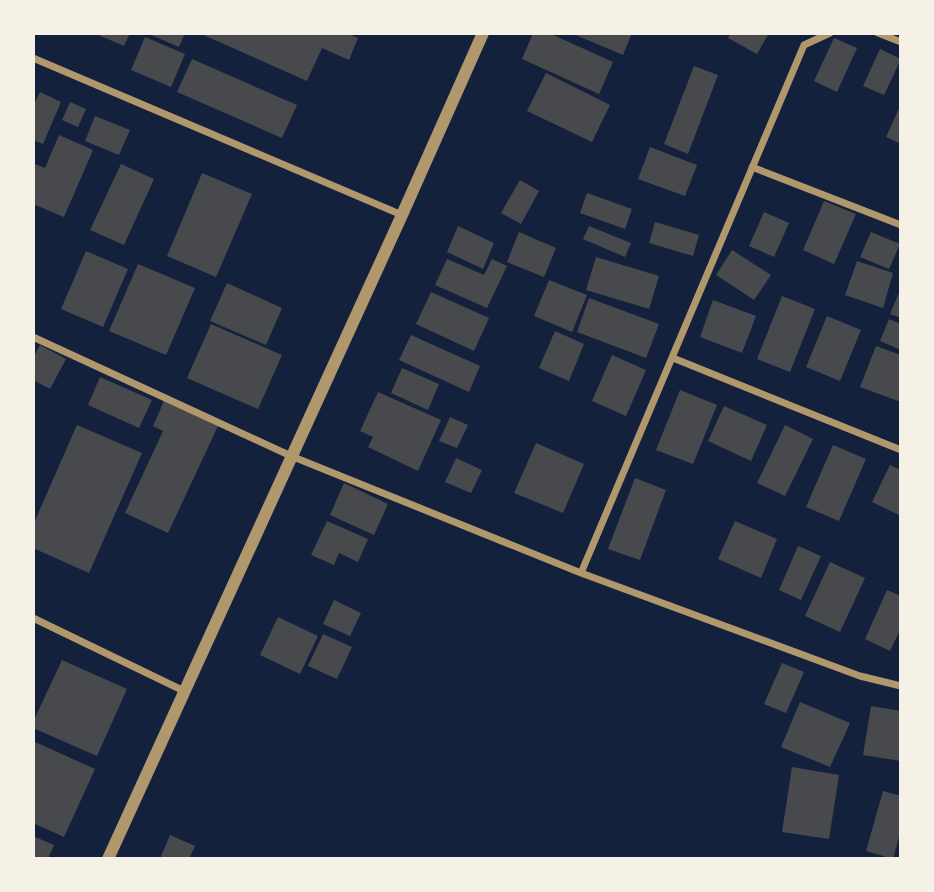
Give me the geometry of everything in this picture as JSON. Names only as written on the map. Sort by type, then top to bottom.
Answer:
[{"type":"street","points":[[108,859],[483,33]]},
{"type":"street","points":[[581,573],[804,45],[830,33]]},
{"type":"street","points":[[878,33],[901,42]]},
{"type":"street","points":[[33,58],[402,215]]},
{"type":"street","points":[[752,167],[901,225]]},
{"type":"street","points":[[33,337],[291,456],[581,573],[860,676],[901,686]]},
{"type":"street","points":[[673,358],[901,450]]},
{"type":"street","points":[[33,618],[184,691]]},
{"type":"building","points":[[94,33],[130,33],[124,46]]},
{"type":"building","points":[[147,33],[185,33],[179,47]]},
{"type":"building","points":[[199,33],[347,33],[358,38],[349,60],[322,48],[307,81]]},
{"type":"building","points":[[533,33],[549,33],[613,62],[599,94],[522,59]]},
{"type":"building","points":[[571,33],[632,33],[623,55]]},
{"type":"building","points":[[731,33],[769,33],[757,54],[728,38]]},
{"type":"building","points":[[145,37],[185,54],[171,87],[131,70]]},
{"type":"building","points":[[834,38],[857,48],[837,92],[814,81]]},
{"type":"building","points":[[880,49],[901,59],[884,95],[863,86]]},
{"type":"building","points":[[192,59],[297,105],[282,138],[177,92]]},
{"type":"building","points":[[694,66],[718,75],[688,154],[664,144]]},
{"type":"building","points":[[546,73],[610,105],[592,142],[527,111]]},
{"type":"building","points":[[40,92],[61,102],[43,144],[33,140],[33,106]]},
{"type":"building","points":[[70,102],[86,109],[78,127],[62,120]]},
{"type":"building","points":[[901,104],[901,144],[886,137]]},
{"type":"building","points":[[95,116],[130,130],[119,155],[85,141]]},
{"type":"building","points":[[59,135],[93,150],[64,217],[33,204],[33,163],[45,168]]},
{"type":"building","points":[[650,147],[697,165],[685,196],[638,179]]},
{"type":"building","points":[[121,164],[154,179],[124,245],[90,230]]},
{"type":"building","points":[[202,173],[252,194],[216,277],[167,256]]},
{"type":"building","points":[[520,180],[539,191],[521,224],[501,213]]},
{"type":"building","points":[[587,193],[632,209],[625,229],[580,213]]},
{"type":"building","points":[[824,201],[856,214],[834,264],[803,250]]},
{"type":"building","points":[[764,212],[789,223],[774,257],[749,246]]},
{"type":"building","points":[[655,222],[699,235],[693,256],[649,243]]},
{"type":"building","points":[[458,226],[494,243],[483,269],[447,252]]},
{"type":"building","points":[[589,226],[631,243],[625,257],[583,239]]},
{"type":"building","points":[[519,232],[556,248],[544,277],[507,262]]},
{"type":"building","points":[[871,232],[900,244],[889,269],[860,257]]},
{"type":"building","points":[[732,250],[771,275],[754,300],[716,275]]},
{"type":"building","points":[[86,251],[128,269],[103,327],[61,309]]},
{"type":"building","points":[[596,257],[659,276],[649,309],[586,290]]},
{"type":"building","points":[[447,259],[484,275],[492,259],[507,266],[487,308],[435,285]]},
{"type":"building","points":[[857,261],[893,273],[883,308],[845,295]]},
{"type":"building","points":[[138,264],[195,288],[166,355],[109,331]]},
{"type":"building","points":[[549,280],[587,295],[572,332],[534,316]]},
{"type":"building","points":[[227,283],[282,308],[266,345],[210,321]]},
{"type":"building","points":[[901,288],[901,318],[890,314]]},
{"type":"building","points":[[431,292],[489,318],[474,351],[416,324]]},
{"type":"building","points":[[782,296],[815,309],[790,372],[757,359]]},
{"type":"building","points":[[589,298],[659,324],[646,358],[577,332]]},
{"type":"building","points":[[713,300],[756,316],[742,353],[700,337]]},
{"type":"building","points":[[827,316],[861,330],[840,381],[806,367]]},
{"type":"building","points":[[889,319],[901,324],[901,350],[880,341]]},
{"type":"building","points":[[211,324],[282,355],[258,409],[187,378]]},
{"type":"building","points":[[555,331],[584,344],[569,381],[539,368]]},
{"type":"building","points":[[411,335],[480,366],[469,392],[399,360]]},
{"type":"building","points":[[40,345],[66,359],[50,389],[33,380],[33,358]]},
{"type":"building","points":[[876,346],[901,355],[901,402],[860,387]]},
{"type":"building","points":[[612,355],[646,370],[626,416],[592,401]]},
{"type":"building","points":[[402,368],[439,384],[428,410],[391,393]]},
{"type":"building","points":[[100,377],[152,400],[139,428],[88,405]]},
{"type":"building","points":[[680,390],[717,405],[693,464],[656,450]]},
{"type":"building","points":[[378,392],[441,420],[418,471],[368,447],[373,437],[360,431]]},
{"type":"building","points":[[164,401],[218,426],[168,533],[125,513],[163,431],[153,426]]},
{"type":"building","points":[[724,406],[767,425],[751,461],[708,441]]},
{"type":"building","points":[[450,417],[468,425],[457,448],[439,441]]},
{"type":"building","points":[[77,425],[142,453],[89,573],[33,548],[33,525]]},
{"type":"building","points":[[785,425],[813,439],[785,496],[757,483]]},
{"type":"building","points":[[536,443],[584,464],[563,513],[514,493]]},
{"type":"building","points":[[833,445],[866,459],[839,521],[806,507]]},
{"type":"building","points":[[456,458],[482,470],[471,493],[445,482]]},
{"type":"building","points":[[890,465],[901,470],[901,516],[872,502]]},
{"type":"building","points":[[635,478],[666,490],[640,560],[608,549]]},
{"type":"building","points":[[344,483],[388,504],[374,535],[330,515]]},
{"type":"building","points":[[327,521],[368,539],[358,562],[339,553],[334,565],[311,555]]},
{"type":"building","points":[[735,521],[777,539],[761,578],[718,559]]},
{"type":"building","points":[[798,546],[821,556],[801,600],[779,590]]},
{"type":"building","points":[[830,562],[865,578],[840,632],[805,616]]},
{"type":"building","points":[[887,590],[901,596],[901,628],[890,651],[865,639]]},
{"type":"building","points":[[334,600],[361,613],[350,636],[323,624]]},
{"type":"building","points":[[278,617],[318,636],[300,674],[260,655]]},
{"type":"building","points":[[323,634],[352,647],[337,679],[308,666]]},
{"type":"building","points":[[62,660],[127,689],[97,756],[33,728],[33,722]]},
{"type":"building","points":[[782,663],[804,672],[786,713],[764,704]]},
{"type":"building","points":[[800,702],[850,723],[830,767],[781,747]]},
{"type":"building","points":[[871,706],[901,711],[901,761],[863,755]]},
{"type":"building","points":[[33,741],[95,769],[64,837],[33,823]]},
{"type":"building","points":[[792,767],[839,775],[829,839],[782,832]]},
{"type":"building","points":[[883,791],[901,796],[901,837],[893,859],[866,851]]},
{"type":"building","points":[[170,835],[195,846],[189,859],[160,859]]},
{"type":"building","points":[[33,836],[54,845],[48,859],[33,859]]}]
